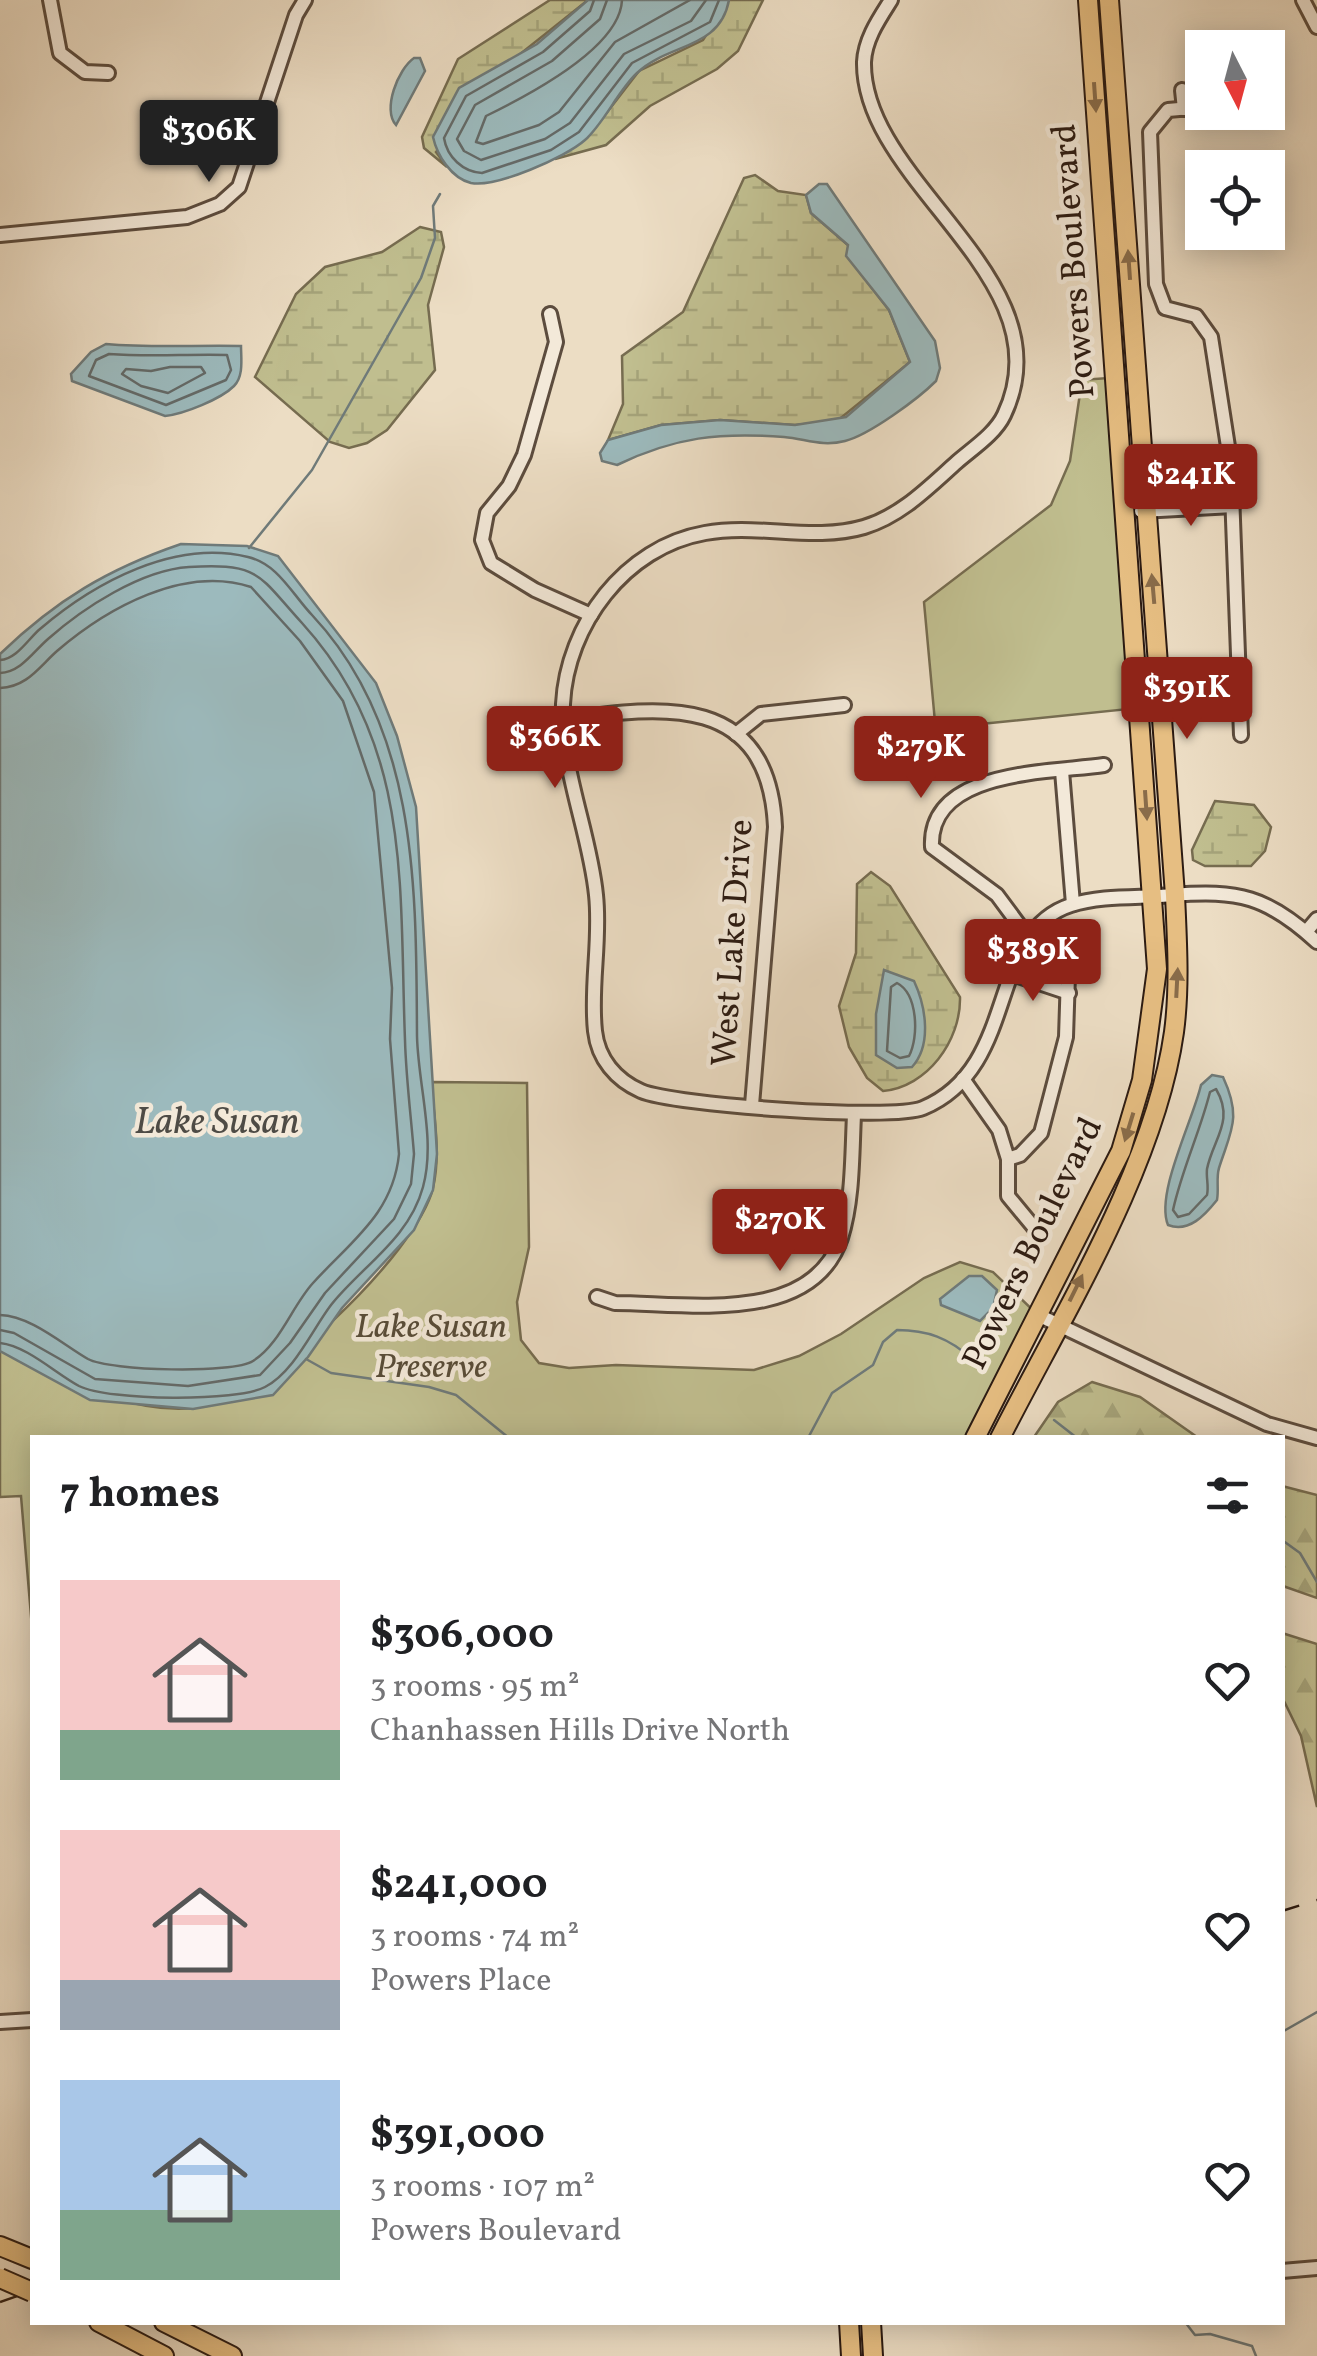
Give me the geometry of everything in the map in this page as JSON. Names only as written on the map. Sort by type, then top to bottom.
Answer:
[{"type":"main road","name":"Powers Boulevard","points":[[978,1435],[1121,1152],[1142,1080],[1157,969],[1088,0]]},
{"type":"main road","name":"Powers Boulevard","points":[[1002,1435],[1143,1152],[1162,1092],[1177,986],[1175,895],[1109,0]]},
{"type":"main road","points":[[0,2246],[28,2257]]},
{"type":"main road","points":[[0,2278],[30,2291]]},
{"type":"main road","points":[[106,2325],[164,2356]]},
{"type":"main road","points":[[170,2325],[232,2356]]},
{"type":"main road","points":[[849,2325],[851,2356]]},
{"type":"main road","points":[[871,2325],[873,2356]]},
{"type":"street","points":[[50,0],[60,53],[85,72],[108,74]]},
{"type":"street","points":[[0,235],[187,217],[220,204],[238,187],[296,15],[305,0]]},
{"type":"street","points":[[891,0],[873,28],[864,57],[867,90],[882,127],[1004,300],[1016,335],[1018,369],[1000,424],[890,518],[845,532],[707,532],[666,546],[632,566],[603,594],[590,616],[569,674],[565,720],[596,889],[600,945],[595,1034],[603,1061],[645,1094],[854,1116],[895,1115],[924,1108],[963,1080],[992,1038],[1028,937],[1039,922],[1073,904],[1214,891],[1250,896],[1312,937],[1317,919]]},
{"type":"street","points":[[1303,0],[1317,27]]},
{"type":"street","points":[[1182,90],[1184,109],[1168,110],[1150,132],[1156,284],[1164,308],[1196,316],[1212,337],[1233,506],[1241,735]]},
{"type":"street","points":[[550,314],[556,342],[524,455],[510,486],[487,513],[482,540],[491,563],[590,616]]},
{"type":"street","points":[[1126,512],[1233,506]]},
{"type":"street","points":[[565,720],[643,709],[681,710],[736,734],[753,716],[844,705]]},
{"type":"street","name":"West Lake Drive","points":[[736,734],[759,764],[774,804],[752,1105]]},
{"type":"street","points":[[1028,937],[996,896],[932,847],[931,829],[953,797],[978,785],[1008,776],[1104,765]]},
{"type":"street","points":[[1062,771],[1073,904]]},
{"type":"street","points":[[1008,1158],[1020,1155],[1042,1133],[1066,1037],[1069,993],[1060,948]]},
{"type":"street","points":[[1012,974],[1069,993]]},
{"type":"street","points":[[963,1080],[999,1130],[1008,1158],[1008,1196],[1036,1232]]},
{"type":"street","points":[[598,1297],[615,1303],[764,1300],[806,1284],[825,1267],[840,1240],[848,1206],[854,1116]]},
{"type":"street","points":[[1038,1315],[1267,1424],[1317,1438]]},
{"type":"street","points":[[0,2022],[30,2020]]},
{"type":"street","points":[[1285,2271],[1317,2268]]},
{"type":"green space","points":[[550,0],[588,0],[509,63],[436,152],[447,167],[424,148],[422,137],[458,59]]},
{"type":"green space","points":[[729,0],[763,0],[738,51],[717,69],[650,106],[606,145],[555,159],[587,138],[639,71],[703,40]]},
{"type":"green space","points":[[755,175],[778,191],[806,195],[811,213],[849,246],[847,256],[889,310],[910,362],[837,421],[795,425],[720,420],[661,425],[608,440],[623,404],[622,356],[683,312],[744,178]]},
{"type":"green space","points":[[420,227],[441,232],[444,247],[428,305],[435,370],[387,430],[367,443],[349,448],[330,442],[255,377],[296,294],[325,267],[382,252]]},
{"type":"green space","points":[[1108,378],[1129,709],[951,727],[936,733],[924,602],[1051,505],[1070,461],[1082,380]]},
{"type":"green space","points":[[1215,801],[1254,805],[1271,827],[1265,851],[1251,866],[1205,866],[1193,860],[1192,850]]},
{"type":"green space","points":[[871,872],[890,886],[960,997],[955,1030],[938,1059],[914,1081],[883,1091],[867,1078],[849,1047],[839,1006],[856,953],[857,884]]},
{"type":"green space","name":"Lake Susan Preserve","points":[[431,1082],[527,1083],[529,1247],[517,1302],[521,1340],[539,1363],[569,1368],[616,1365],[754,1370],[799,1356],[841,1334],[924,1278],[960,1262],[993,1272],[1038,1315],[976,1435],[30,1435],[30,1604],[21,1496],[0,1497],[0,1349],[94,1391],[144,1405],[194,1408],[223,1400],[295,1353],[368,1285],[398,1249],[421,1216],[433,1188],[436,1135]]},
{"type":"green space","points":[[1092,1382],[1140,1397],[1194,1435],[1035,1435],[1058,1402]]},
{"type":"green space","points":[[1285,1487],[1317,1495],[1317,1598],[1285,1587]]},
{"type":"green space","points":[[1285,1634],[1317,1644],[1317,1807],[1301,1736],[1285,1703]]},
{"type":"water","points":[[588,0],[729,0],[724,16],[704,37],[649,63],[637,73],[592,133],[576,147],[497,181],[471,183],[457,176],[442,158],[433,137],[459,88],[537,44]]},
{"type":"water","points":[[414,58],[420,58],[425,71],[396,125],[391,100],[402,71]]},
{"type":"water","points":[[819,184],[827,184],[935,341],[940,368],[936,381],[893,416],[845,441],[718,436],[659,448],[617,465],[602,461],[600,453],[608,440],[661,425],[720,420],[795,425],[846,417],[910,362],[889,310],[846,256],[848,245],[811,213],[806,195]]},
{"type":"water","points":[[106,344],[241,346],[241,372],[234,386],[220,396],[165,416],[72,381],[71,374],[91,352]]},
{"type":"water","name":"Lake Susan","points":[[181,544],[247,546],[278,556],[376,683],[397,736],[416,807],[437,1154],[433,1190],[414,1230],[342,1308],[308,1357],[273,1395],[193,1409],[90,1400],[0,1351],[0,654],[84,588]]},
{"type":"water","points":[[884,970],[914,981],[922,1002],[925,1037],[912,1067],[897,1068],[876,1055],[876,1014]]},
{"type":"water","points":[[1212,1075],[1223,1077],[1233,1114],[1218,1172],[1217,1200],[1190,1225],[1168,1225],[1165,1212],[1171,1176],[1201,1085]]},
{"type":"water","points":[[969,1276],[982,1276],[997,1290],[993,1308],[980,1321],[941,1305],[940,1299]]},
{"type":"waterway","points":[[249,548],[312,470],[421,278],[435,238],[433,206],[440,194]]},
{"type":"waterway","points":[[810,1435],[832,1393],[873,1365],[883,1342],[897,1330],[937,1337],[972,1359]]},
{"type":"waterway","points":[[306,1359],[331,1373],[429,1387],[456,1395],[505,1435]]},
{"type":"waterway","points":[[1054,1420],[1073,1435]]},
{"type":"waterway","points":[[1285,1542],[1300,1553],[1317,1582]]},
{"type":"waterway","points":[[1285,2030],[1317,2012]]},
{"type":"waterway","points":[[1187,2325],[1195,2335],[1210,2334],[1252,2346],[1256,2356]]},
{"type":"railway","points":[[1285,1910],[1317,1900]]},
{"type":"railway","points":[[0,2302],[30,2292]]}]
